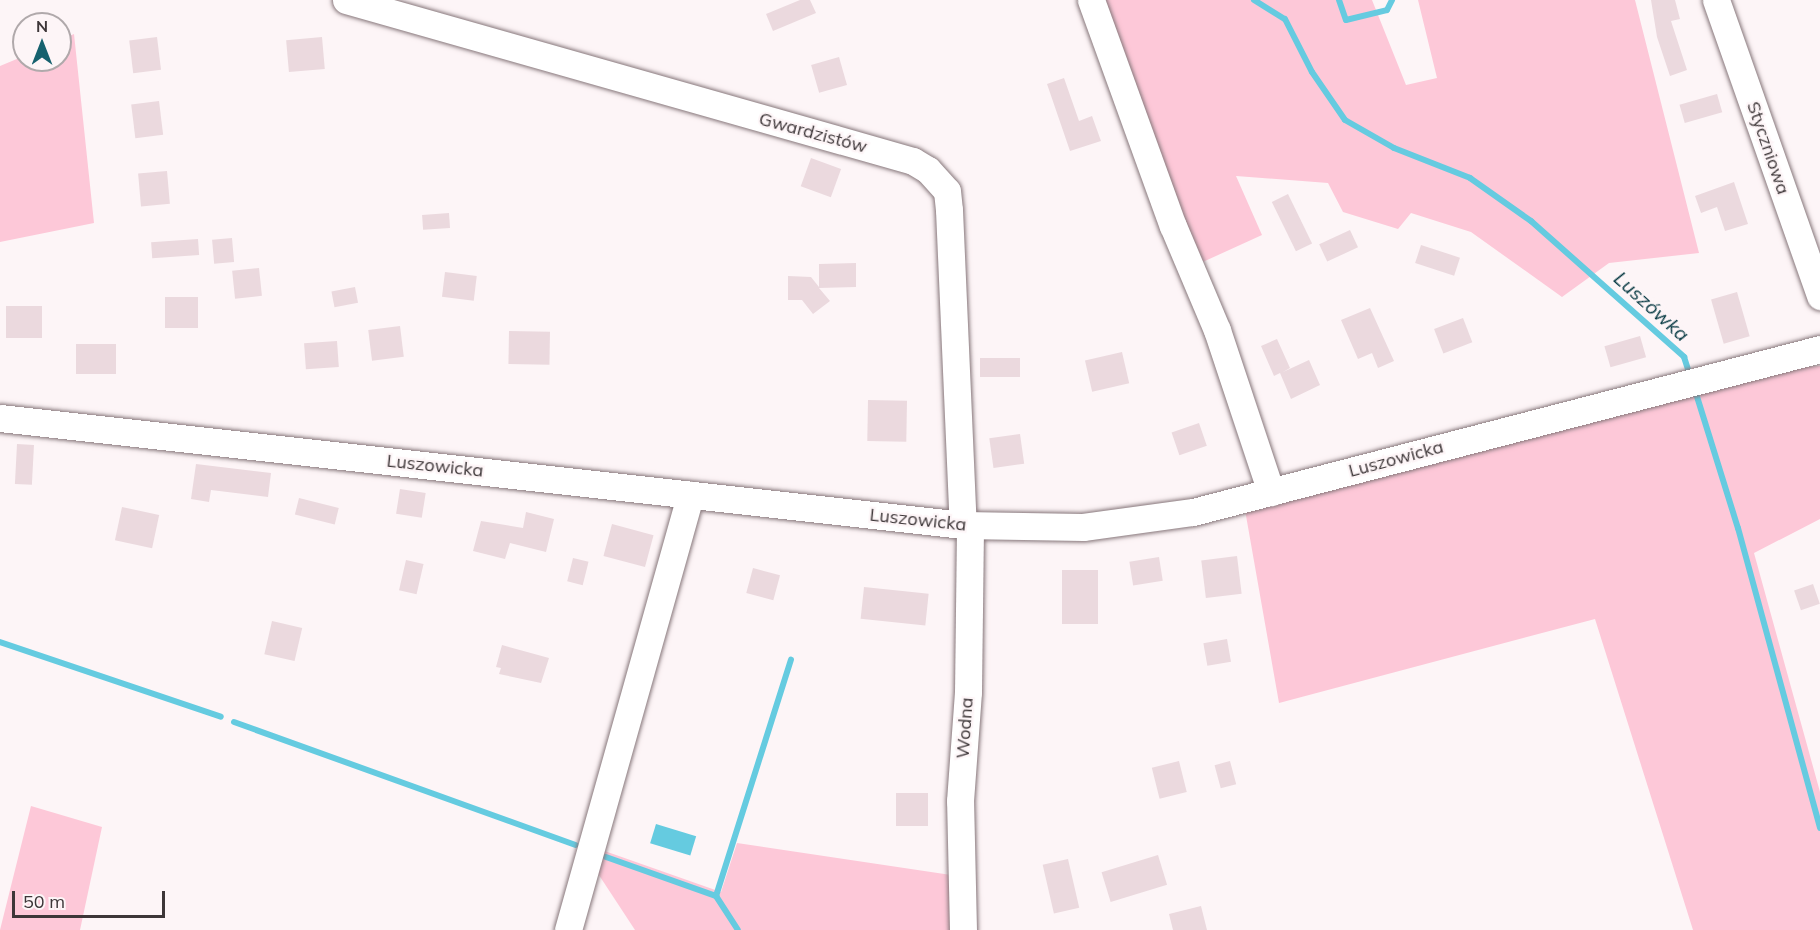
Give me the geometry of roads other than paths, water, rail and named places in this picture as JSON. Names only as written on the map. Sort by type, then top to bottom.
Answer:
[{"type":"street","name":"Gwardzistów","points":[[346,0],[891,154],[928,170],[947,191],[950,210],[967,525]]},
{"type":"street","points":[[1091,0],[1173,226],[1217,330],[1271,492]]},
{"type":"street","name":"Styczniowa","points":[[1716,0],[1820,296]]},
{"type":"street","name":"Luszowicka","points":[[0,418],[967,525],[1083,527],[1193,512],[1820,349]]},
{"type":"street","points":[[568,930],[690,495]]},
{"type":"street","name":"Wodna","points":[[963,930],[960,801],[968,692],[967,525]]},
{"type":"water","points":[[656,824],[696,836],[690,855],[650,843]]},
{"type":"waterway","name":"Luszówka","points":[[1254,0],[1285,19],[1312,72],[1345,120],[1394,148],[1470,178],[1531,221],[1684,357],[1690,375]]},
{"type":"waterway","points":[[1339,0],[1346,20],[1387,10],[1392,0]]},
{"type":"waterway","name":"Luszówka","points":[[1694,387],[1738,528],[1820,828]]},
{"type":"waterway","points":[[0,642],[221,717]]},
{"type":"waterway","points":[[716,896],[791,660]]},
{"type":"waterway","points":[[234,722],[575,845]]},
{"type":"waterway","points":[[606,857],[716,896],[738,930]]}]
